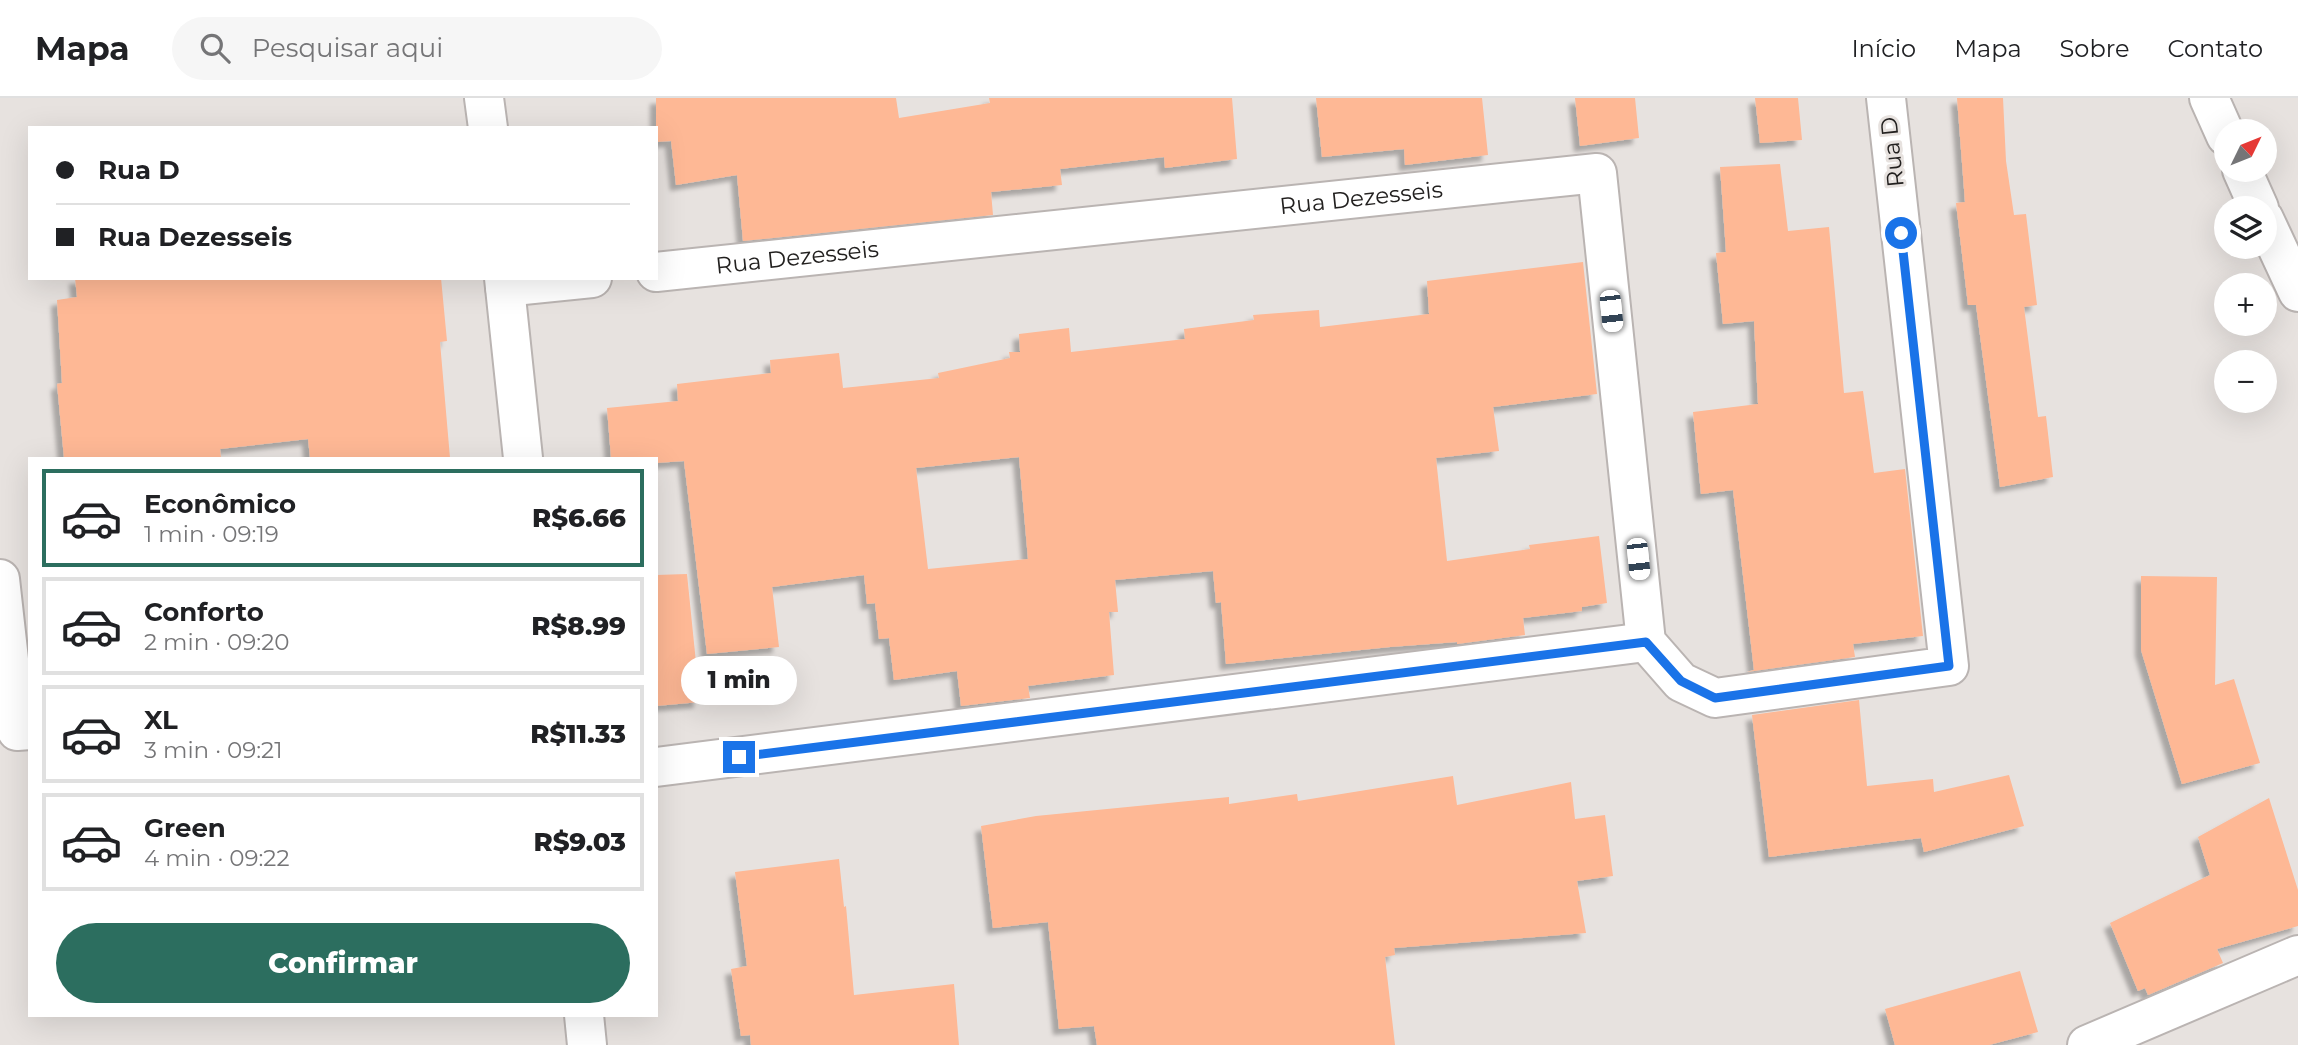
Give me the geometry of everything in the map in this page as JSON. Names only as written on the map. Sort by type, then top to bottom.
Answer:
[{"type":"street","points":[[484,98],[488,126]]},
{"type":"street","name":"Rua D","points":[[1646,642],[1681,681],[1715,698],[1949,666],[1886,98]]},
{"type":"street","points":[[2209,98],[2218,119]]},
{"type":"street","name":"Rua Dezesseis","points":[[658,272],[1597,173],[1646,642]]},
{"type":"street","points":[[2277,247],[2298,292]]},
{"type":"street","points":[[523,457],[504,283],[557,280]]},
{"type":"street","points":[[0,579],[17,731],[28,730]]},
{"type":"street","points":[[658,767],[1646,642]]},
{"type":"street","points":[[2087,1045],[2298,955]]},
{"type":"street","points":[[584,1017],[587,1045]]},
{"type":"building","points":[[656,98],[896,98],[899,118],[990,103],[989,98],[1232,98],[1237,159],[1165,168],[1164,157],[1060,169],[1062,185],[991,192],[993,215],[743,241],[737,175],[676,185],[671,141],[658,142]]},
{"type":"building","points":[[1316,98],[1482,98],[1488,155],[1405,165],[1404,149],[1322,157]]},
{"type":"building","points":[[1575,98],[1635,98],[1639,138],[1580,146]]},
{"type":"building","points":[[1755,98],[1798,98],[1802,140],[1760,143]]},
{"type":"building","points":[[1957,98],[2003,98],[2006,161],[2014,215],[2026,214],[2037,305],[2024,307],[2038,417],[2046,416],[2053,477],[2000,487],[1976,305],[1968,305],[1956,203],[1965,202]]},
{"type":"building","points":[[1780,164],[1788,231],[1829,227],[1844,393],[1863,391],[1874,473],[1905,469],[1923,636],[1853,644],[1855,657],[1747,672],[1754,670],[1733,490],[1701,494],[1693,412],[1758,404],[1754,321],[1723,324],[1716,253],[1726,252],[1720,167]]},
{"type":"building","points":[[1583,262],[1597,394],[1493,407],[1499,451],[1436,458],[1447,561],[1530,549],[1529,545],[1599,536],[1607,603],[1582,607],[1582,611],[1523,618],[1525,635],[1457,644],[1390,647],[1226,664],[1221,602],[1216,603],[1213,571],[1115,580],[1118,612],[1109,612],[1114,675],[1028,686],[1030,698],[961,706],[957,671],[894,680],[889,638],[879,639],[875,603],[867,604],[864,575],[772,587],[779,647],[707,654],[684,461],[658,463],[658,457],[611,457],[607,408],[678,401],[677,384],[771,373],[770,360],[839,353],[843,388],[939,378],[938,373],[1010,358],[1009,352],[1020,352],[1019,334],[1069,328],[1071,352],[1185,339],[1184,329],[1254,320],[1253,315],[1319,310],[1320,327],[1429,314],[1427,281]],"holes":[[[1019,457],[1028,559],[928,569],[916,468]]]},
{"type":"building","points":[[75,280],[441,280],[447,341],[440,342],[450,457],[310,457],[308,439],[220,449],[221,457],[64,457],[57,384],[62,383],[57,300],[77,297]]},
{"type":"building","points":[[687,574],[700,702],[658,706],[658,575]]},
{"type":"building","points":[[2141,576],[2217,577],[2215,685],[2234,679],[2260,763],[2182,784],[2141,650]]},
{"type":"building","points":[[1859,700],[1867,786],[1933,779],[1934,792],[2009,775],[2024,826],[1924,852],[1921,838],[1769,857],[1752,715]]},
{"type":"building","points":[[1453,776],[1457,805],[1571,782],[1575,819],[1605,815],[1613,876],[1577,881],[1586,933],[1394,948],[1395,955],[1385,957],[1395,1045],[1097,1045],[1094,1026],[1059,1029],[1048,922],[993,928],[981,826],[1036,816],[1229,797],[1229,804],[1297,794],[1298,801]]},
{"type":"building","points":[[2269,798],[2298,890],[2298,926],[2217,949],[2223,963],[2148,995],[2145,988],[2138,991],[2110,923],[2210,875],[2198,837]]},
{"type":"building","points":[[839,859],[854,995],[954,984],[959,1045],[751,1045],[750,1035],[741,1036],[731,969],[747,966],[735,872]]},
{"type":"building","points":[[2020,971],[2038,1032],[1989,1045],[1895,1045],[1885,1009]]},
{"type":"route","points":[[739,757],[1646,642],[1681,681],[1715,698],[1949,666],[1901,233]]}]
